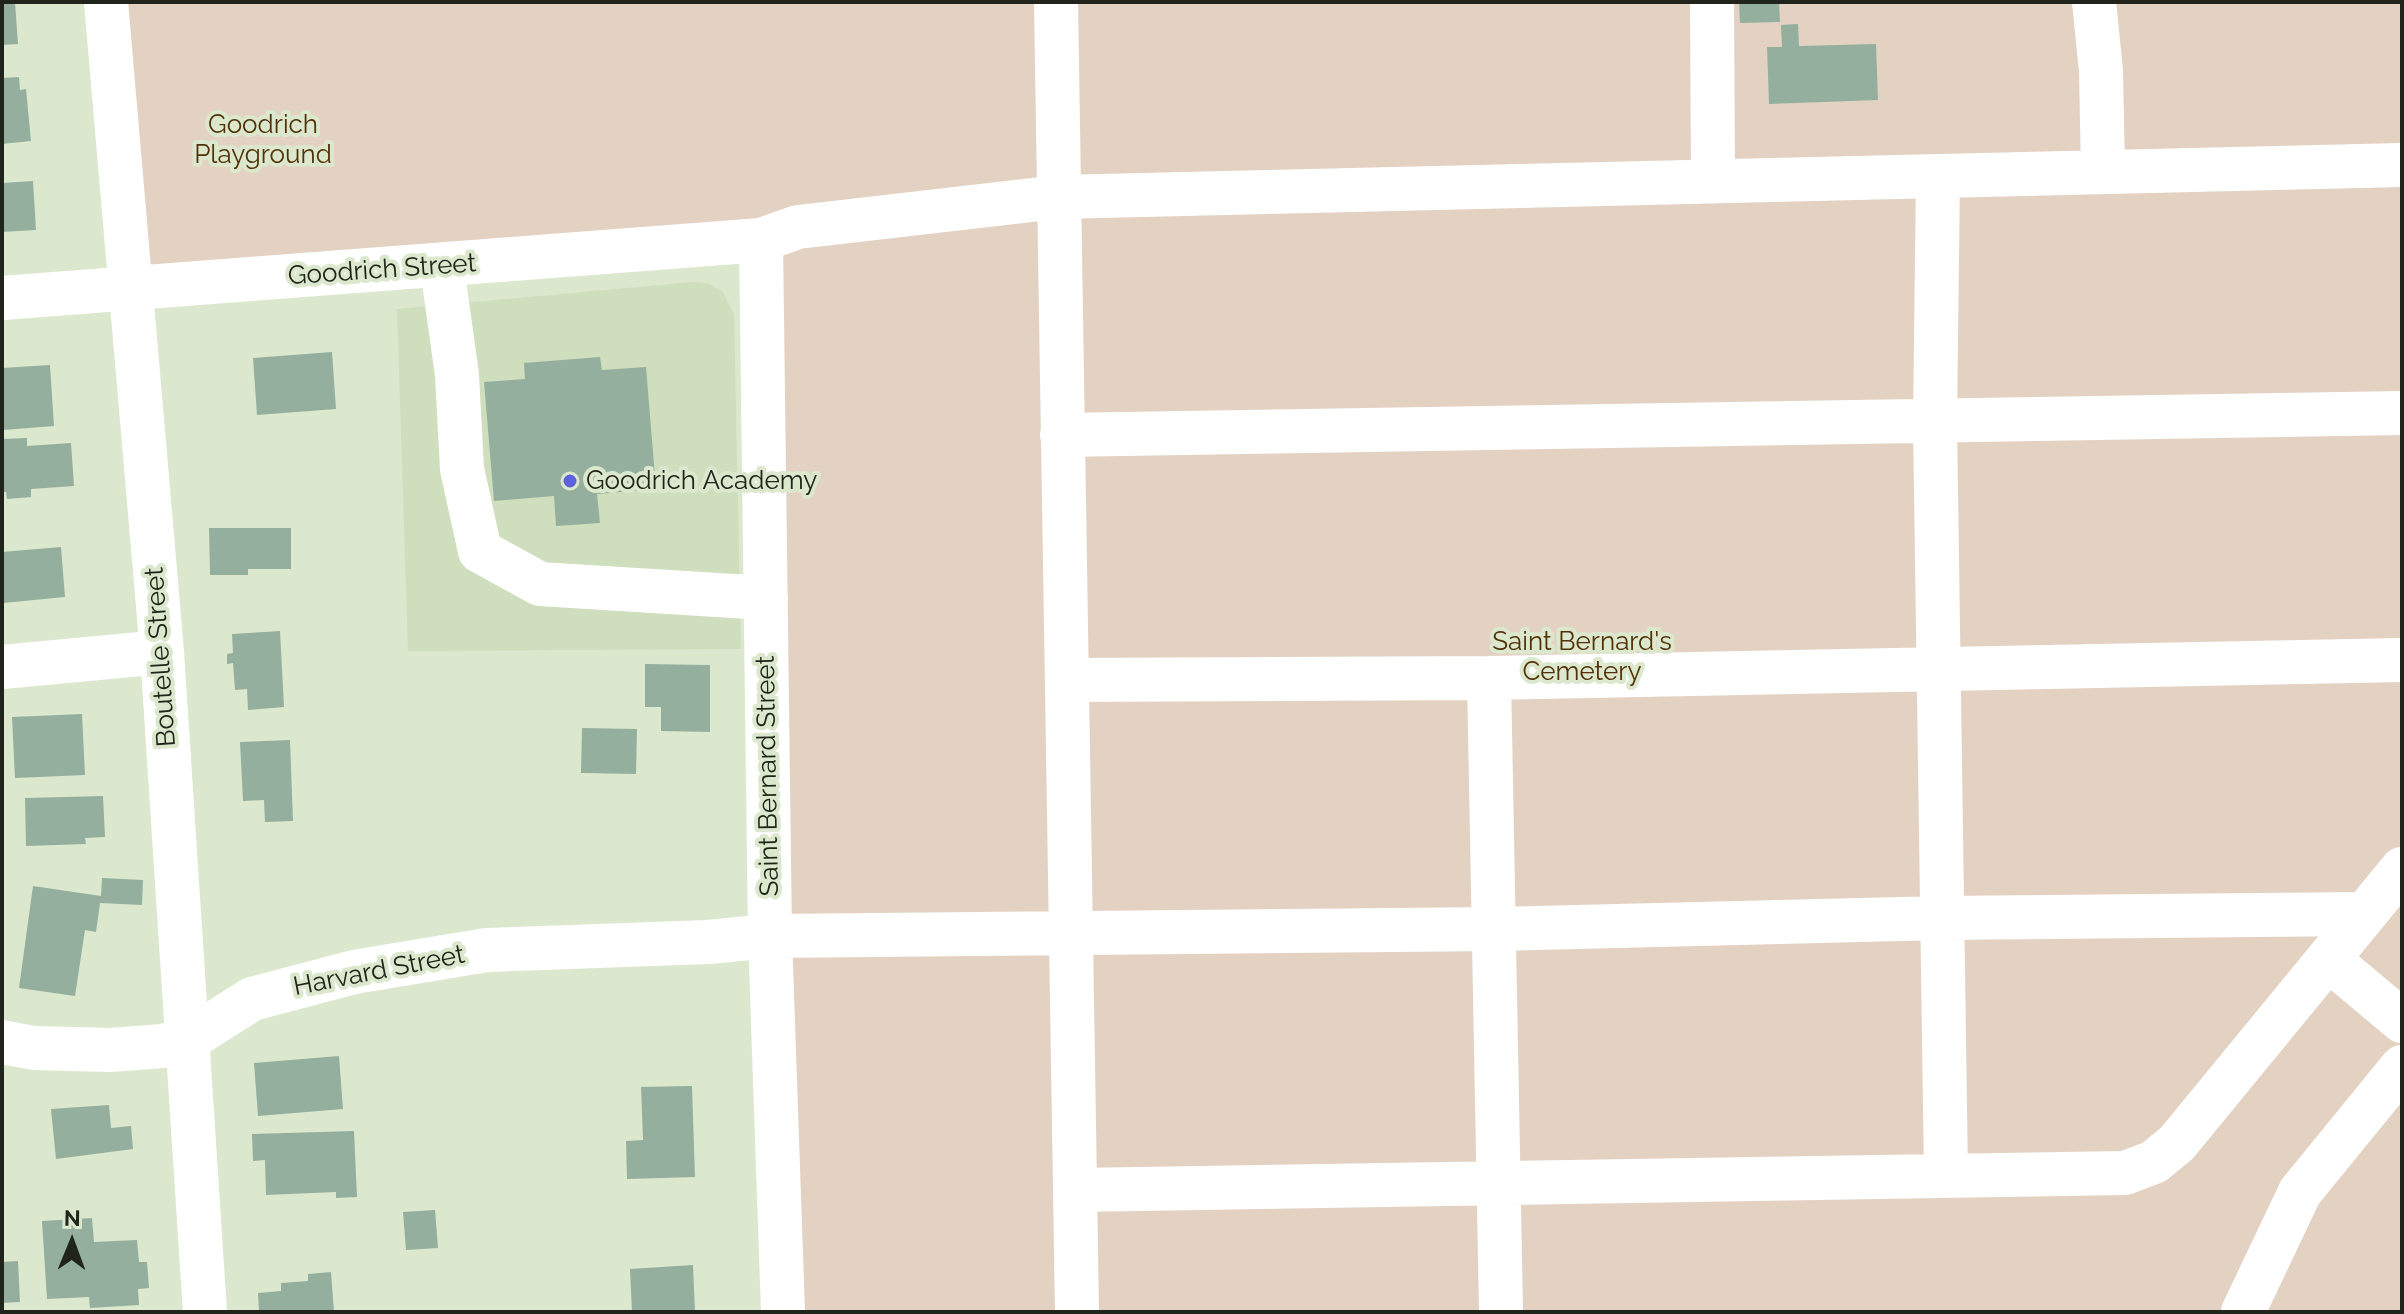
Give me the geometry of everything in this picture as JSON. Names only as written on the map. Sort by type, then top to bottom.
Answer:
[{"type":"street","name":"Boutelle Street","points":[[106,2],[162,652],[205,1312]]},
{"type":"street","points":[[1056,2],[1077,1312]]},
{"type":"street","points":[[1712,2],[1713,180]]},
{"type":"street","points":[[2094,2],[2101,71],[2103,171]]},
{"type":"street","name":"Goodrich Street","points":[[2,298],[131,286],[442,267],[761,240],[798,227],[1058,197],[2402,165]]},
{"type":"street","points":[[1938,176],[1935,422],[1946,1175]]},
{"type":"street","name":"Saint Bernard Street","points":[[761,240],[770,936],[783,1312]]},
{"type":"street","points":[[442,267],[457,375],[462,469],[480,551],[540,584],[766,598]]},
{"type":"street","points":[[1062,435],[2402,413]]},
{"type":"street","points":[[2,667],[162,652]]},
{"type":"street","points":[[1068,680],[1489,678],[2402,660]]},
{"type":"street","points":[[1489,678],[1501,1312]]},
{"type":"street","points":[[1076,1190],[2125,1173],[2154,1162],[2177,1143],[2402,869]]},
{"type":"street","name":"Harvard Street","points":[[2,1042],[34,1048],[137,1051],[189,1039],[252,999],[354,972],[487,950],[708,942],[770,936],[1496,929],[1941,918],[2365,914]]},
{"type":"street","points":[[2328,959],[2402,1021]]},
{"type":"street","points":[[2243,1312],[2300,1192],[2402,1067]]},
{"type":"shaded area","name":"Goodrich Academy","points":[[693,282],[709,284],[723,292],[734,314],[741,649],[408,651],[397,309]]},
{"type":"green space","name":"Saint Bernard's Cemetery","points":[[106,2],[2402,2],[2402,1312],[783,1312],[761,241],[131,286]]},
{"type":"building","points":[[2,2],[15,2],[18,44],[2,45]]},
{"type":"building","points":[[1739,2],[1779,2],[1780,22],[1740,23]]},
{"type":"building","points":[[1798,24],[1799,46],[1876,44],[1878,100],[1769,104],[1767,47],[1782,47],[1781,25]]},
{"type":"building","points":[[19,77],[20,90],[26,89],[31,141],[2,144],[2,78]]},
{"type":"building","points":[[33,181],[36,230],[2,232],[2,183]]},
{"type":"building","points":[[332,352],[336,409],[257,415],[253,358]]},
{"type":"building","points":[[600,357],[602,370],[646,367],[656,489],[597,494],[600,523],[556,526],[554,496],[494,501],[484,382],[525,379],[524,363]]},
{"type":"building","points":[[50,365],[54,426],[3,430],[2,368]]},
{"type":"building","points":[[27,438],[27,446],[71,443],[74,486],[31,489],[31,497],[7,499],[6,492],[2,492],[2,439]]},
{"type":"building","points":[[209,528],[291,528],[291,569],[248,569],[248,575],[210,575]]},
{"type":"building","points":[[61,547],[65,597],[3,603],[2,552]]},
{"type":"building","points":[[280,631],[284,707],[248,710],[247,689],[235,690],[233,663],[227,664],[227,654],[233,653],[232,634]]},
{"type":"building","points":[[645,664],[710,665],[710,732],[661,731],[661,707],[645,707]]},
{"type":"building","points":[[82,714],[85,775],[15,778],[12,717]]},
{"type":"building","points":[[582,728],[637,729],[636,774],[581,773]]},
{"type":"building","points":[[290,740],[293,821],[265,822],[264,800],[243,801],[240,742]]},
{"type":"building","points":[[103,796],[105,837],[85,838],[86,844],[26,846],[25,798]]},
{"type":"building","points":[[102,878],[143,880],[142,905],[100,903],[96,932],[85,930],[75,996],[19,988],[33,886],[101,896]]},
{"type":"building","points":[[339,1056],[343,1109],[258,1116],[254,1063]]},
{"type":"building","points":[[692,1086],[695,1177],[627,1179],[626,1141],[643,1140],[641,1087]]},
{"type":"building","points":[[109,1105],[111,1128],[131,1126],[133,1149],[56,1159],[51,1109]]},
{"type":"building","points":[[354,1131],[357,1197],[336,1198],[336,1192],[266,1195],[265,1160],[253,1161],[252,1134]]},
{"type":"building","points":[[435,1210],[438,1248],[406,1250],[403,1212]]},
{"type":"building","points":[[92,1218],[94,1242],[137,1240],[139,1262],[147,1262],[149,1288],[138,1289],[139,1305],[90,1308],[89,1297],[47,1299],[42,1221]]},
{"type":"building","points":[[18,1261],[20,1302],[2,1303],[2,1262]]},
{"type":"building","points":[[693,1265],[695,1312],[632,1312],[630,1269]]},
{"type":"building","points":[[331,1272],[334,1312],[259,1312],[258,1293],[281,1291],[281,1283],[308,1281],[308,1274]]},
{"type":"place","name":"Goodrich Academy","points":[[570,481]]},
{"type":"park label","name":"Goodrich Playground","points":[[263,140]]}]
